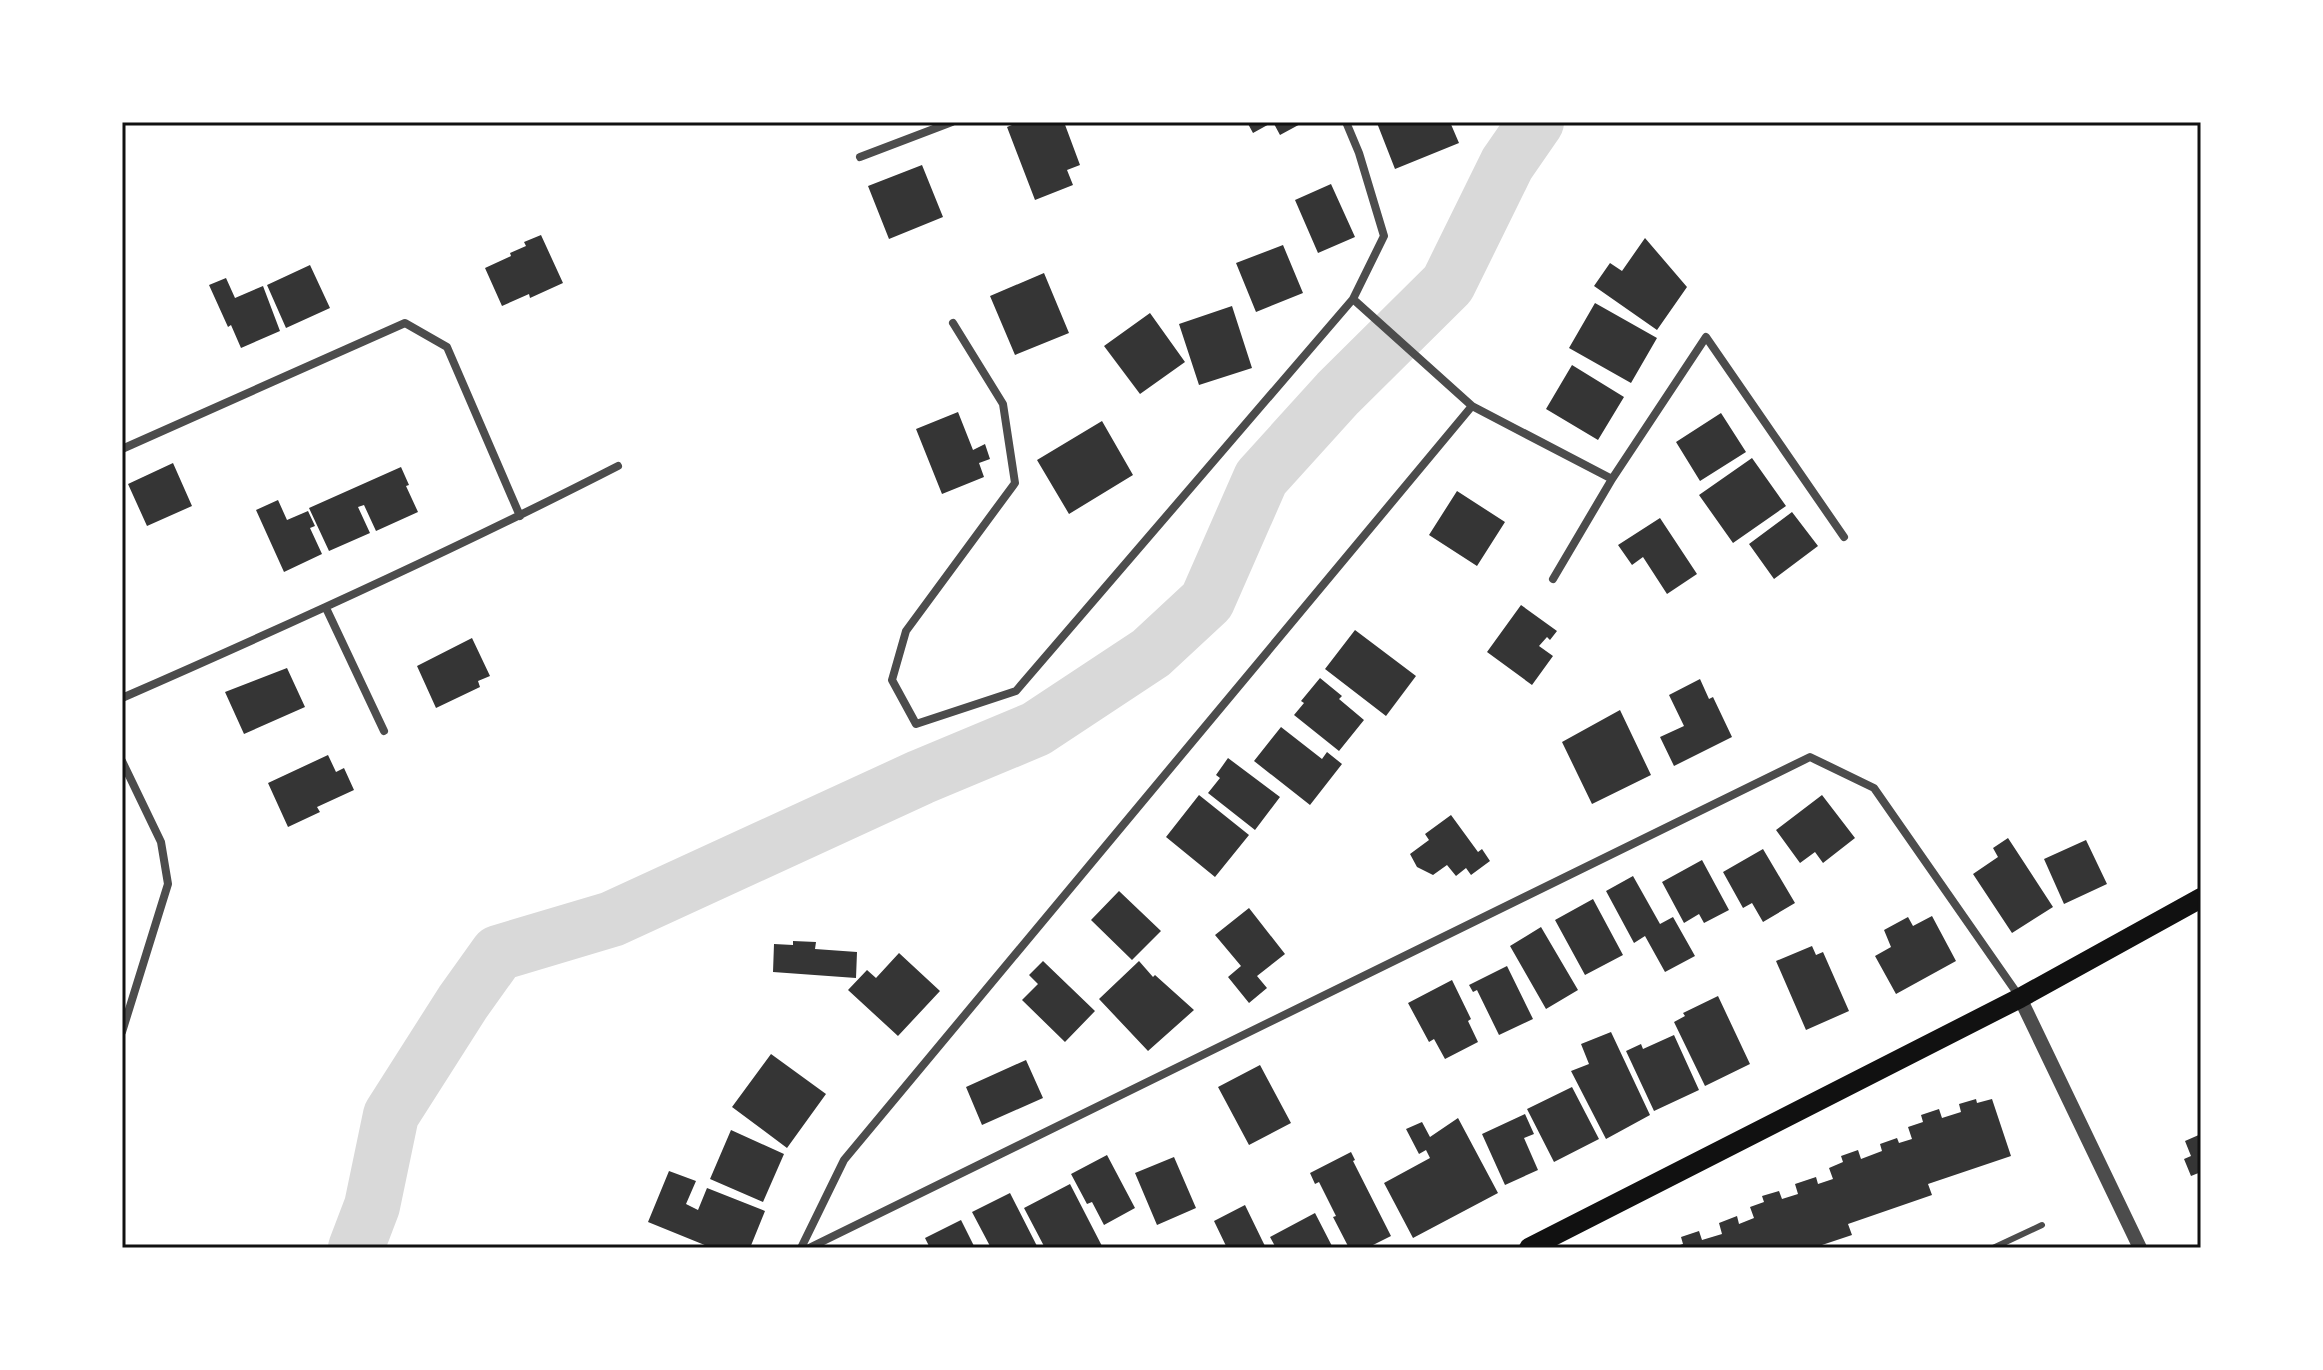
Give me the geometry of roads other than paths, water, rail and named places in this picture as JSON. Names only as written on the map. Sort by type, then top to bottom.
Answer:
[{"type":"main road","points":[[1529,1248],[2020,998],[2201,898]]},
{"type":"street","points":[[860,157],[952,122]]},
{"type":"street","points":[[953,323],[1003,404],[1015,483],[906,631],[892,680],[916,724],[1016,691],[1353,299],[1384,236],[1359,153],[1346,122]]},
{"type":"street","points":[[1353,299],[1472,406],[1612,479]]},
{"type":"street","points":[[122,449],[405,323],[447,347],[520,516]]},
{"type":"street","points":[[1553,579],[1612,479],[1706,337],[1844,537]]},
{"type":"street","points":[[801,1248],[844,1160],[1472,406]]},
{"type":"street","points":[[122,698],[326,608],[618,466]]},
{"type":"street","points":[[326,608],[384,731]]},
{"type":"street","points":[[809,1248],[1810,757],[1874,788],[2020,998],[2140,1248]]},
{"type":"street","points":[[122,761],[161,842],[168,884],[122,1032]]},
{"type":"lane","points":[[1993,1248],[2042,1225]]},
{"type":"waterway","points":[[356,1248],[372,1206],[391,1115],[498,953],[612,919],[921,777],[1036,729],[1151,653],[1207,601],[1261,478],[1338,393],[1448,284],[1507,164],[1536,122]]}]
